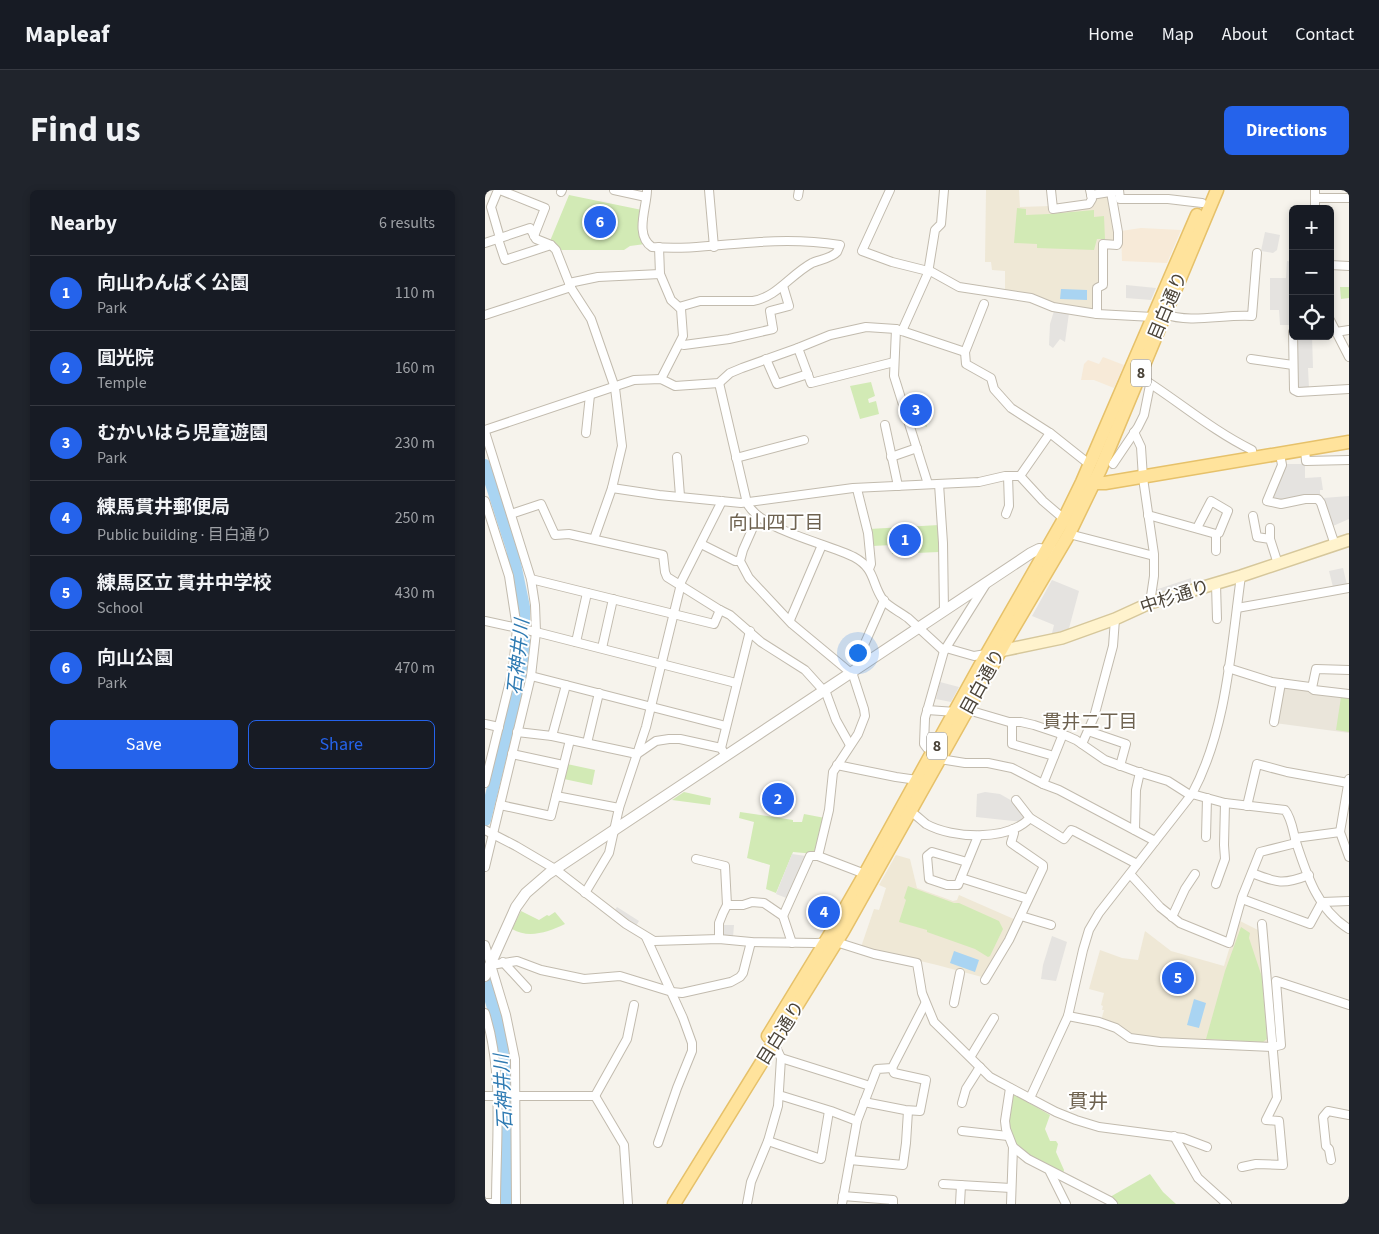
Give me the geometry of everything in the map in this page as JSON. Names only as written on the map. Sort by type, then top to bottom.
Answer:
[{"type":"main road","name":"目白通り","points":[[1159,316],[1207,190]]},
{"type":"main road","name":"目白通り","points":[[962,711],[987,654],[1053,551],[1069,534],[1134,373],[1217,190]]},
{"type":"main road","name":"目白通り","points":[[665,1204],[911,812],[937,756],[962,711],[1001,651],[1053,551],[1064,519],[1088,483],[1089,464],[1134,373]]},
{"type":"main road","points":[[1088,483],[1143,478],[1344,443]]},
{"type":"main road","name":"中杉通り","points":[[1001,651],[1062,638],[1115,619],[1150,603],[1216,584],[1349,540]]},
{"type":"main road","name":"目白通り","points":[[675,1204],[774,1043],[831,942],[865,874],[917,780],[937,756]]},
{"type":"street","points":[[534,236],[545,208],[499,190],[491,207],[505,260],[551,245]]},
{"type":"street","points":[[523,199],[527,190]]},
{"type":"street","points":[[614,190],[646,193],[643,212],[643,233],[647,244],[652,247],[714,246],[789,241],[840,245],[836,253],[811,264],[793,275],[783,286],[761,300],[700,301],[679,306]]},
{"type":"street","points":[[709,190],[714,246]]},
{"type":"street","points":[[889,190],[862,251],[891,262],[928,271],[959,287],[1031,298],[1050,307],[1097,314],[1175,318],[1251,316],[1257,253]]},
{"type":"street","points":[[928,484],[894,376],[899,330],[928,271],[935,230],[941,224],[944,190]]},
{"type":"street","points":[[1051,190],[1053,209],[1089,204],[1092,199],[1091,192],[1119,190],[1120,199],[1168,199],[1202,203]]},
{"type":"street","points":[[1097,314],[1097,288],[1103,285],[1103,244],[1117,245],[1118,243],[1111,192]]},
{"type":"street","points":[[1315,194],[1349,198]]},
{"type":"street","points":[[485,243],[530,228],[536,238],[551,245],[556,250],[570,285],[591,319],[615,388],[622,446],[612,488],[594,540]]},
{"type":"street","points":[[659,248],[660,274],[671,300],[681,309],[683,336],[661,379]]},
{"type":"street","points":[[1334,265],[1349,266]]},
{"type":"street","points":[[485,315],[570,285],[613,275],[660,274]]},
{"type":"street","points":[[680,344],[729,339],[773,329],[770,311],[789,306],[783,286]]},
{"type":"street","points":[[985,304],[965,352],[966,364],[991,378],[994,389],[1011,408],[1050,433],[1089,464]]},
{"type":"street","points":[[1334,327],[1349,330]]},
{"type":"street","points":[[485,867],[490,832],[500,805],[531,676],[536,632],[535,605],[531,579],[485,431],[634,380],[661,379],[675,386],[719,383],[730,372],[798,348],[830,334],[849,330],[866,328],[899,330],[965,352]]},
{"type":"street","points":[[1334,331],[1349,357]]},
{"type":"street","points":[[1293,340],[1294,390],[1298,392],[1349,390]]},
{"type":"street","points":[[798,348],[811,383],[895,362]]},
{"type":"street","points":[[766,358],[777,384],[808,374]]},
{"type":"street","points":[[1251,359],[1293,365]]},
{"type":"street","points":[[1134,373],[1226,436],[1252,450],[1253,458]]},
{"type":"street","points":[[719,383],[747,503],[758,516],[787,531],[856,558],[869,569],[884,600],[945,649],[974,656],[1001,651]]},
{"type":"street","points":[[1113,464],[1144,415],[1150,384]]},
{"type":"street","points":[[587,433],[590,395]]},
{"type":"street","points":[[885,425],[898,486]]},
{"type":"street","points":[[1135,432],[1141,447],[1143,478],[1154,556],[1154,576],[1150,603]]},
{"type":"street","points":[[1020,476],[1050,433]]},
{"type":"street","points":[[736,458],[805,440]]},
{"type":"street","points":[[1305,450],[1306,461],[1345,460],[1344,443]]},
{"type":"street","points":[[891,456],[917,448]]},
{"type":"street","points":[[1280,454],[1282,465],[1267,501],[1281,504],[1305,499],[1317,499],[1321,503],[1335,545]]},
{"type":"street","points":[[677,457],[680,496]]},
{"type":"street","points":[[612,488],[659,495],[747,503],[857,488],[979,482],[1008,476],[1020,476],[1043,501],[1064,519]]},
{"type":"street","points":[[1006,514],[1009,506],[1008,476]]},
{"type":"street","points":[[939,484],[943,543],[944,611]]},
{"type":"street","points":[[857,488],[867,533],[871,564],[869,569]]},
{"type":"street","points":[[485,501],[488,523],[509,576],[517,628],[513,669],[485,783]]},
{"type":"street","points":[[585,893],[607,857],[619,808],[651,707],[681,584],[722,501]]},
{"type":"street","points":[[1197,528],[1211,501],[1228,510],[1219,534],[1216,534]]},
{"type":"street","points":[[511,514],[541,504],[555,535],[569,534],[663,555],[667,577],[730,615],[761,642],[805,670],[825,691],[836,720],[849,745]]},
{"type":"street","points":[[1148,514],[1216,534]]},
{"type":"street","points":[[758,516],[740,561],[749,578],[790,620],[853,672],[864,709],[865,716],[858,734],[833,772],[829,810],[818,856]]},
{"type":"street","points":[[1253,516],[1258,538],[1267,537],[1270,539]]},
{"type":"street","points":[[1270,528],[1270,539],[1278,564]]},
{"type":"street","points":[[1069,534],[1154,556]]},
{"type":"street","points":[[1216,534],[1217,551]]},
{"type":"street","points":[[701,544],[735,561],[740,561]]},
{"type":"street","points":[[790,620],[822,545]]},
{"type":"street","points":[[488,970],[513,914],[521,900],[533,886],[614,831],[723,752],[825,691],[989,580],[1031,553],[1039,550],[1053,551]]},
{"type":"street","points":[[1030,1098],[1068,1016],[1089,930],[1099,913],[1191,794],[1199,779],[1218,728],[1241,576]]},
{"type":"street","points":[[531,579],[714,624],[720,610]]},
{"type":"street","points":[[989,580],[945,649],[927,710],[924,741],[927,748],[937,756],[965,762],[988,763],[1012,768],[1059,790],[1155,841]]},
{"type":"street","points":[[1216,584],[1217,619]]},
{"type":"street","points":[[1237,608],[1349,588]]},
{"type":"street","points":[[576,642],[587,593]]},
{"type":"street","points":[[602,648],[613,599]]},
{"type":"street","points":[[853,672],[884,600]]},
{"type":"street","points":[[1082,744],[1094,717],[1113,646],[1115,619]]},
{"type":"street","points":[[485,621],[602,648],[736,683]]},
{"type":"street","points":[[723,752],[736,683],[749,631]]},
{"type":"street","points":[[1228,668],[1259,679],[1312,688],[1314,690],[1349,694]]},
{"type":"street","points":[[1312,688],[1316,669],[1349,670]]},
{"type":"street","points":[[531,676],[727,726]]},
{"type":"street","points":[[1274,722],[1281,683]]},
{"type":"street","points":[[552,736],[567,685]]},
{"type":"street","points":[[587,743],[599,693]]},
{"type":"street","points":[[927,710],[962,711],[1012,723],[1027,724],[1063,734],[1082,744],[1097,756],[1168,781],[1191,794],[1225,803],[1285,810],[1289,815],[1314,892],[1332,917],[1349,929]]},
{"type":"street","points":[[1012,723],[1012,744],[1054,756]]},
{"type":"street","points":[[485,724],[499,727]]},
{"type":"street","points":[[1088,731],[1127,744],[1121,766]]},
{"type":"street","points":[[517,732],[552,736],[637,754],[656,741],[669,739],[681,739],[723,752]]},
{"type":"street","points":[[1043,784],[1063,734]]},
{"type":"street","points":[[500,805],[551,816],[570,740]]},
{"type":"street","points":[[512,754],[563,765]]},
{"type":"street","points":[[1247,806],[1257,764],[1287,772],[1348,782]]},
{"type":"street","points":[[837,765],[917,780]]},
{"type":"street","points":[[1135,830],[1136,790],[1140,772]]},
{"type":"street","points":[[1349,779],[1340,832],[1346,843],[1349,857]]},
{"type":"street","points":[[556,796],[619,808]]},
{"type":"street","points":[[1206,837],[1207,798]]},
{"type":"street","points":[[1016,800],[1030,818],[1064,839],[1071,830],[1074,831],[1137,864]]},
{"type":"street","points":[[1216,884],[1225,859],[1225,803]]},
{"type":"street","points":[[911,812],[927,824],[957,833],[978,836],[1013,829],[1024,824],[1030,818]]},
{"type":"street","points":[[985,980],[1009,940],[1043,868],[1043,865],[1011,843],[1014,833],[1013,829]]},
{"type":"street","points":[[490,832],[555,870],[626,924],[657,942],[719,939],[751,942],[831,942],[917,963],[921,993],[934,1022],[971,1056],[990,1077],[1056,1112],[1091,1124],[1173,1136],[1207,1147]]},
{"type":"street","points":[[1130,874],[1160,907],[1180,923],[1229,943],[1242,898],[1260,852],[1296,840],[1340,832]]},
{"type":"street","points":[[967,862],[932,852],[927,856],[929,879],[947,885],[958,885],[978,836]]},
{"type":"street","points":[[783,916],[810,856],[818,856],[865,874]]},
{"type":"street","points":[[696,859],[725,866],[727,905],[719,923],[719,939]]},
{"type":"street","points":[[1252,873],[1275,882],[1291,882],[1309,875]]},
{"type":"street","points":[[1172,917],[1185,889],[1195,874]]},
{"type":"street","points":[[961,878],[1028,899]]},
{"type":"street","points":[[1242,898],[1310,924],[1322,902]]},
{"type":"street","points":[[1322,902],[1349,901]]},
{"type":"street","points":[[727,905],[760,902],[783,916],[792,943]]},
{"type":"street","points":[[1021,916],[1051,926]]},
{"type":"street","points":[[1242,1167],[1256,1164],[1283,1165],[1279,1121],[1266,1120],[1277,1098],[1262,924]]},
{"type":"street","points":[[646,937],[672,992],[692,1043],[692,1051],[658,1143]]},
{"type":"street","points":[[488,970],[503,962],[517,961],[541,970],[584,979],[620,976],[672,992],[682,993],[719,986],[737,979],[743,973],[751,942]]},
{"type":"street","points":[[485,945],[488,970],[511,1032],[515,1059],[516,1204]]},
{"type":"street","points":[[503,962],[527,988]]},
{"type":"street","points":[[954,1003],[960,973]]},
{"type":"street","points":[[1068,1016],[1099,1022],[1116,1028],[1130,1038],[1160,1042],[1273,1047],[1281,1045],[1276,981],[1349,1005]]},
{"type":"street","points":[[892,1068],[925,1004]]},
{"type":"street","points":[[595,1096],[627,1039],[634,1005]]},
{"type":"street","points":[[485,1013],[493,1043],[497,1096],[496,1204],[485,1203]]},
{"type":"street","points":[[971,1056],[995,1018]]},
{"type":"street","points":[[747,1204],[751,1182],[768,1141],[778,1106],[781,1058],[774,1043]]},
{"type":"street","points":[[781,1058],[871,1086]]},
{"type":"street","points":[[892,1068],[877,1069],[864,1102],[857,1121],[843,1200],[893,1200],[893,1204]]},
{"type":"street","points":[[864,1102],[920,1111],[927,1080],[894,1072],[892,1068]]},
{"type":"street","points":[[962,1103],[966,1089],[980,1068]]},
{"type":"street","points":[[1010,1088],[1005,1121],[1013,1147],[1011,1204]]},
{"type":"street","points":[[485,1096],[595,1096]]},
{"type":"street","points":[[595,1096],[624,1145],[628,1204]]},
{"type":"street","points":[[779,1096],[829,1110],[857,1121]]},
{"type":"street","points":[[768,1141],[821,1159],[829,1110]]},
{"type":"street","points":[[850,1160],[903,1165],[908,1110]]},
{"type":"street","points":[[1331,1160],[1329,1149],[1325,1146],[1323,1117],[1328,1111],[1349,1115]]},
{"type":"street","points":[[962,1131],[1009,1136]]},
{"type":"street","points":[[1173,1136],[1198,1178],[1224,1204]]},
{"type":"street","points":[[1013,1147],[1028,1160],[1113,1204]]},
{"type":"street","points":[[1050,1172],[1065,1204]]},
{"type":"street","points":[[943,1184],[1011,1188]]},
{"type":"street","points":[[960,1204],[961,1185]]},
{"type":"shaded area","points":[[986,190],[1019,190],[1020,207],[1050,206],[1050,212],[1093,206],[1096,197],[1107,195],[1110,198],[1115,231],[1114,243],[1100,242],[1100,281],[1094,284],[1094,307],[1092,309],[1053,304],[1005,292],[1005,271],[992,270],[991,262],[985,262]]},
{"type":"shaded area","points":[[1141,228],[1181,230],[1167,263],[1122,261],[1121,231]]},
{"type":"shaded area","points":[[1265,232],[1280,235],[1277,250],[1273,253],[1261,251]]},
{"type":"shaded area","points":[[1287,261],[1289,261],[1289,325],[1280,325],[1279,310],[1270,310],[1270,278],[1286,278]]},
{"type":"shaded area","points":[[1126,285],[1156,288],[1151,300],[1126,298]]},
{"type":"shaded area","points":[[1054,311],[1069,313],[1065,342],[1060,339],[1053,348],[1049,345],[1050,324]]},
{"type":"shaded area","points":[[1296,340],[1312,340],[1313,368],[1308,368],[1309,388],[1300,389],[1298,386]]},
{"type":"shaded area","points":[[1103,357],[1124,365],[1114,388],[1094,380],[1081,380],[1084,364],[1088,360],[1099,364]]},
{"type":"shaded area","points":[[1285,464],[1305,464],[1305,478],[1321,477],[1323,490],[1320,490],[1320,496],[1305,496],[1281,501],[1270,498]]},
{"type":"shaded area","points":[[1349,496],[1349,519],[1333,526],[1323,498]]},
{"type":"shaded area","points":[[1343,568],[1347,585],[1333,587],[1329,571]]},
{"type":"shaded area","points":[[1191,578],[1191,587],[1154,600],[1155,590]]},
{"type":"shaded area","points":[[1052,580],[1079,591],[1068,632],[1051,637],[1054,625],[1032,616]]},
{"type":"shaded area","points":[[940,682],[959,687],[951,702],[936,699]]},
{"type":"shaded area","points":[[1284,687],[1349,696],[1349,733],[1275,723]]},
{"type":"shaded area","points":[[985,792],[1000,794],[1014,802],[1026,816],[1022,822],[976,817],[977,794]]},
{"type":"shaded area","points":[[792,854],[806,856],[789,899],[776,894]]},
{"type":"shaded area","points":[[896,855],[910,859],[917,888],[953,901],[957,900],[959,895],[1016,920],[986,975],[982,977],[861,947],[874,909],[879,910],[886,888],[879,885]]},
{"type":"shaded area","points":[[617,907],[639,921],[636,926],[614,911]]},
{"type":"shaded area","points":[[1238,920],[1260,931],[1269,1045],[1131,1035],[1103,1020],[1104,1010],[1102,1010],[1103,1006],[1101,1005],[1104,993],[1089,989],[1100,950],[1122,958],[1138,960],[1145,931],[1171,951],[1224,966]]},
{"type":"shaded area","points":[[722,925],[734,925],[733,937],[721,934]]},
{"type":"shaded area","points":[[1052,936],[1067,942],[1056,981],[1041,979],[1043,965]]},
{"type":"green space","points":[[569,195],[642,210],[645,244],[630,246],[624,250],[558,250],[550,241]]},
{"type":"green space","points":[[1017,208],[1026,209],[1026,215],[1094,210],[1094,217],[1104,216],[1105,239],[1097,239],[1094,250],[1037,248],[1037,244],[1014,243]]},
{"type":"green space","points":[[1340,287],[1349,287],[1349,298],[1341,299]]},
{"type":"green space","points":[[871,382],[875,396],[868,399],[869,403],[876,401],[879,414],[860,419],[850,386]]},
{"type":"green space","points":[[906,399],[922,399],[927,427],[911,420]]},
{"type":"green space","points":[[939,525],[939,552],[892,554],[892,545],[872,546],[869,529]]},
{"type":"green space","points":[[1341,697],[1349,698],[1349,732],[1336,730]]},
{"type":"green space","points":[[567,764],[595,770],[592,785],[564,779]]},
{"type":"green space","points":[[684,792],[711,798],[710,805],[672,800]]},
{"type":"green space","points":[[740,812],[793,820],[793,822],[802,822],[804,814],[825,818],[816,854],[793,852],[776,893],[766,889],[770,865],[747,858],[754,822],[739,818]]},
{"type":"green space","points":[[908,886],[954,903],[959,903],[999,921],[1003,929],[990,956],[988,957],[975,949],[927,932],[927,930],[899,922]]},
{"type":"green space","points":[[521,911],[539,920],[555,912],[565,924],[539,933],[525,934],[518,932],[512,929]]},
{"type":"green space","points":[[1241,927],[1250,933],[1249,938],[1262,977],[1267,1039],[1263,1042],[1206,1039],[1225,971]]},
{"type":"green space","points":[[1015,1095],[1050,1115],[1045,1129],[1050,1141],[1056,1141],[1058,1144],[1056,1152],[1064,1170],[1063,1174],[1027,1154],[1013,1139],[1009,1130],[1008,1119],[1012,1096]]},
{"type":"green space","points":[[1150,1174],[1163,1192],[1176,1204],[1117,1204],[1110,1197]]},
{"type":"water","points":[[1061,289],[1087,290],[1087,300],[1060,299]]},
{"type":"water","points":[[954,951],[979,960],[975,972],[950,963]]},
{"type":"water","points":[[1194,999],[1206,1003],[1199,1028],[1187,1025]]},
{"type":"waterway","name":"石神井川","points":[[485,465],[512,549],[524,607],[524,646],[519,683],[485,820]]},
{"type":"waterway","name":"石神井川","points":[[485,981],[500,1031],[506,1079],[506,1204]]},
{"type":"place","name":"向山公園","points":[[600,222]]},
{"type":"place","name":"むかいはら児童遊園","points":[[916,410]]},
{"type":"place","name":"向山わんぱく公園","points":[[905,540]]},
{"type":"place","name":"圓光院","points":[[778,799]]},
{"type":"place","name":"練馬貫井郵便局","points":[[824,912]]},
{"type":"place","name":"練馬区立 貫井中学校","points":[[1178,978]]},
{"type":"district","name":"向山四丁目","points":[[776,523]]},
{"type":"district","name":"貫井二丁目","points":[[1090,722]]},
{"type":"district","name":"貫井","points":[[1088,1102]]}]
